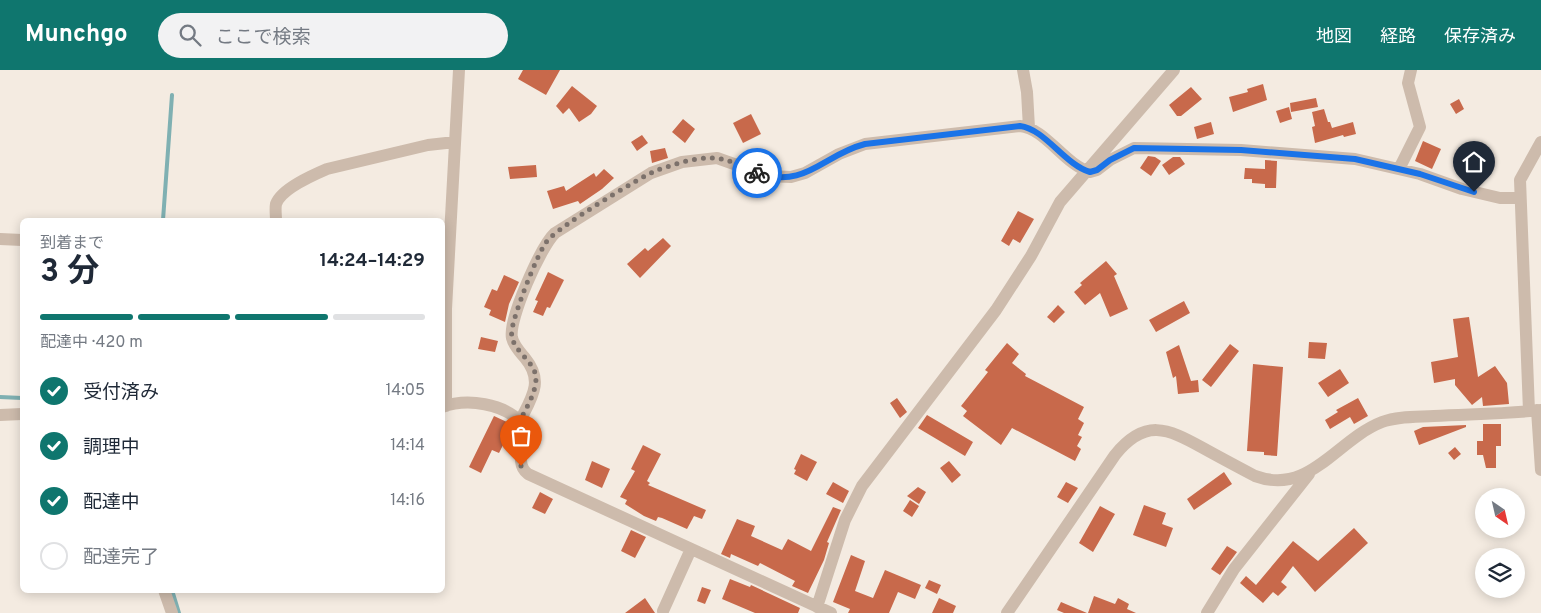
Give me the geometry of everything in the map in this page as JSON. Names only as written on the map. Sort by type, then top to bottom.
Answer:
[{"type":"street","points":[[445,358],[459,70]]},
{"type":"street","points":[[1023,70],[1027,92],[1028,128]]},
{"type":"street","points":[[817,607],[854,498],[996,310],[1031,256],[1060,202],[1174,70]]},
{"type":"street","points":[[1399,169],[1420,127],[1408,83],[1411,70]]},
{"type":"street","points":[[520,421],[532,394],[536,376],[531,365],[514,343],[512,329],[540,252],[555,233],[651,173],[682,162],[712,158],[726,160],[768,176],[791,177],[805,173],[839,154],[865,144],[1020,126],[1028,128],[1086,171],[1097,170],[1110,160],[1134,148],[1150,147],[1318,155],[1355,159],[1399,169],[1462,189],[1500,198],[1520,198]]},
{"type":"street","points":[[276,218],[276,204],[280,196],[312,176],[346,165],[428,145],[455,142]]},
{"type":"street","points":[[1541,142],[1520,180],[1526,298],[1541,470]]},
{"type":"street","points":[[0,239],[20,240]]},
{"type":"street","points":[[445,407],[467,402],[487,404],[520,421],[525,434],[520,459],[524,471],[830,613]]},
{"type":"street","points":[[1207,613],[1234,569],[1310,472],[1350,439],[1382,422],[1417,416],[1535,410]]},
{"type":"street","points":[[0,415],[20,414]]},
{"type":"street","points":[[1008,613],[1115,455],[1126,441],[1136,434],[1149,430],[1170,432],[1265,479],[1288,481],[1310,472]]},
{"type":"street","points":[[663,611],[691,549]]},
{"type":"street","points":[[165,593],[172,613]]},
{"type":"building","points":[[523,70],[560,70],[546,95],[518,79]]},
{"type":"building","points":[[1263,84],[1267,100],[1233,112],[1229,97],[1248,92],[1247,89]]},
{"type":"building","points":[[572,86],[597,106],[591,114],[579,122],[569,108],[563,114],[556,106]]},
{"type":"building","points":[[1191,87],[1202,99],[1181,116],[1177,116],[1169,105]]},
{"type":"building","points":[[1316,98],[1318,107],[1291,112],[1290,103]]},
{"type":"building","points":[[1459,99],[1464,109],[1456,114],[1450,104]]},
{"type":"building","points":[[1289,107],[1292,119],[1280,123],[1276,111]]},
{"type":"building","points":[[1324,109],[1332,128],[1353,122],[1356,134],[1344,137],[1343,135],[1315,143],[1312,127],[1315,126],[1312,112]]},
{"type":"building","points":[[751,114],[761,134],[743,143],[733,123]]},
{"type":"building","points":[[683,119],[695,129],[685,143],[672,132]]},
{"type":"building","points":[[1211,122],[1214,134],[1197,139],[1194,127]]},
{"type":"building","points":[[642,135],[648,143],[637,151],[631,142]]},
{"type":"building","points":[[1423,141],[1441,149],[1432,169],[1415,161]]},
{"type":"building","points":[[665,148],[668,158],[652,163],[650,151]]},
{"type":"building","points":[[1148,156],[1155,157],[1161,161],[1151,176],[1140,168]]},
{"type":"building","points":[[1173,157],[1180,157],[1185,164],[1169,175],[1162,165]]},
{"type":"building","points":[[1265,160],[1277,161],[1276,188],[1265,188],[1265,184],[1252,183],[1252,179],[1244,179],[1245,168],[1265,169]]},
{"type":"building","points":[[536,165],[537,177],[510,179],[508,167]]},
{"type":"building","points":[[604,169],[614,178],[602,189],[580,204],[578,201],[553,209],[547,191],[564,186],[566,191],[594,173],[596,177]]},
{"type":"building","points":[[1018,211],[1034,219],[1020,243],[1013,239],[1009,246],[1001,241]]},
{"type":"building","points":[[663,238],[671,246],[640,278],[627,264],[645,248],[648,251]]},
{"type":"building","points":[[1106,261],[1117,274],[1114,276],[1128,309],[1110,317],[1100,293],[1085,305],[1074,292],[1082,285],[1080,283]]},
{"type":"building","points":[[548,272],[564,280],[550,308],[547,307],[543,316],[533,312],[538,301],[535,300]]},
{"type":"building","points":[[504,275],[519,282],[509,304],[505,322],[489,315],[491,310],[484,307],[492,289],[497,291]]},
{"type":"building","points":[[1184,301],[1190,313],[1156,332],[1149,320]]},
{"type":"building","points":[[1058,305],[1065,312],[1054,323],[1047,317]]},
{"type":"building","points":[[1469,317],[1478,377],[1495,366],[1507,383],[1509,404],[1483,406],[1482,397],[1472,405],[1455,385],[1455,379],[1434,383],[1431,362],[1458,357],[1453,319]]},
{"type":"building","points":[[481,337],[498,341],[495,352],[478,349]]},
{"type":"building","points":[[1309,342],[1327,343],[1325,359],[1308,358]]},
{"type":"building","points":[[1007,343],[1019,354],[1012,363],[1026,374],[1025,376],[1084,407],[1078,419],[1084,423],[1078,435],[1082,437],[1077,446],[1081,449],[1075,461],[1012,428],[1001,445],[963,416],[967,411],[961,406],[988,372],[985,370]]},
{"type":"building","points":[[1230,344],[1239,351],[1211,387],[1202,380]]},
{"type":"building","points":[[1179,345],[1191,381],[1198,380],[1199,392],[1178,394],[1176,376],[1173,378],[1166,352]]},
{"type":"building","points":[[1253,364],[1283,367],[1277,456],[1264,455],[1264,452],[1247,451]]},
{"type":"building","points":[[1340,369],[1349,383],[1328,397],[1318,383]]},
{"type":"building","points":[[897,398],[907,412],[900,418],[890,403]]},
{"type":"building","points":[[1358,398],[1368,416],[1354,424],[1350,417],[1330,429],[1325,420],[1338,412],[1336,410]]},
{"type":"building","points":[[927,415],[973,442],[965,456],[918,428]]},
{"type":"building","points":[[494,416],[509,423],[502,437],[506,439],[499,453],[492,450],[481,473],[469,467]]},
{"type":"building","points":[[1483,424],[1501,424],[1501,446],[1496,446],[1496,468],[1486,468],[1483,455],[1477,455],[1477,441],[1483,441]]},
{"type":"building","points":[[1466,425],[1466,427],[1419,445],[1414,431],[1423,427]]},
{"type":"building","points":[[643,445],[661,454],[647,481],[650,483],[648,485],[706,510],[702,519],[694,516],[687,529],[662,518],[658,517],[656,521],[644,516],[625,504],[627,500],[620,497],[635,471],[631,469]]},
{"type":"building","points":[[1455,447],[1461,454],[1454,460],[1448,453]]},
{"type":"building","points":[[801,454],[817,462],[807,481],[794,474],[796,470],[794,469]]},
{"type":"building","points":[[592,461],[610,469],[602,488],[585,480]]},
{"type":"building","points":[[949,461],[961,475],[952,483],[940,468]]},
{"type":"building","points":[[1224,472],[1232,484],[1194,510],[1187,499]]},
{"type":"building","points":[[833,482],[849,491],[843,503],[826,494]]},
{"type":"building","points":[[1066,482],[1078,488],[1068,503],[1057,497]]},
{"type":"building","points":[[918,487],[926,492],[919,504],[907,496]]},
{"type":"building","points":[[540,492],[553,499],[545,514],[532,508]]},
{"type":"building","points":[[910,500],[919,506],[912,517],[903,511]]},
{"type":"building","points":[[1144,505],[1166,513],[1162,524],[1173,528],[1166,547],[1133,535]]},
{"type":"building","points":[[1100,506],[1115,514],[1093,552],[1079,543]]},
{"type":"building","points":[[833,507],[841,510],[827,542],[829,543],[824,560],[808,593],[792,586],[795,581],[760,563],[758,566],[731,554],[730,558],[721,554],[737,519],[755,526],[751,536],[782,550],[788,539],[811,551]]},
{"type":"building","points":[[1354,528],[1368,543],[1315,592],[1293,566],[1281,582],[1287,587],[1278,596],[1273,592],[1263,603],[1240,583],[1246,576],[1256,585],[1293,541],[1318,561]]},
{"type":"building","points":[[631,530],[646,537],[635,558],[621,551]]},
{"type":"building","points":[[1227,546],[1237,552],[1220,575],[1211,569]]},
{"type":"building","points":[[851,555],[865,561],[855,591],[873,598],[885,570],[921,585],[915,599],[898,592],[889,613],[848,613],[850,609],[833,602]]},
{"type":"building","points":[[730,579],[750,587],[751,585],[800,608],[798,613],[755,613],[722,599]]},
{"type":"building","points":[[929,580],[941,585],[937,594],[925,588]]},
{"type":"building","points":[[702,587],[711,590],[705,604],[697,601]]},
{"type":"building","points":[[1094,596],[1115,604],[1118,598],[1129,604],[1127,609],[1136,613],[1088,613]]},
{"type":"building","points":[[645,598],[655,613],[625,613]]},
{"type":"building","points":[[939,598],[956,606],[953,613],[932,613]]},
{"type":"building","points":[[1061,602],[1087,613],[1064,613],[1057,610]]},
{"type":"waterway","points":[[163,218],[172,95]]},
{"type":"waterway","points":[[0,397],[20,398]]},
{"type":"waterway","points":[[173,593],[179,613]]},
{"type":"way so far","points":[[521,466],[520,459],[525,430],[520,421],[528,406],[535,386],[536,376],[531,365],[512,340],[512,329],[537,259],[546,242],[555,233],[651,173],[682,162],[717,158],[757,173]]},
{"type":"route","points":[[757,173],[768,176],[791,177],[810,171],[851,148],[865,144],[1020,126],[1033,130],[1064,156],[1090,172],[1097,170],[1119,154],[1134,148],[1180,147],[1241,150],[1355,159],[1420,174],[1474,192]]}]
